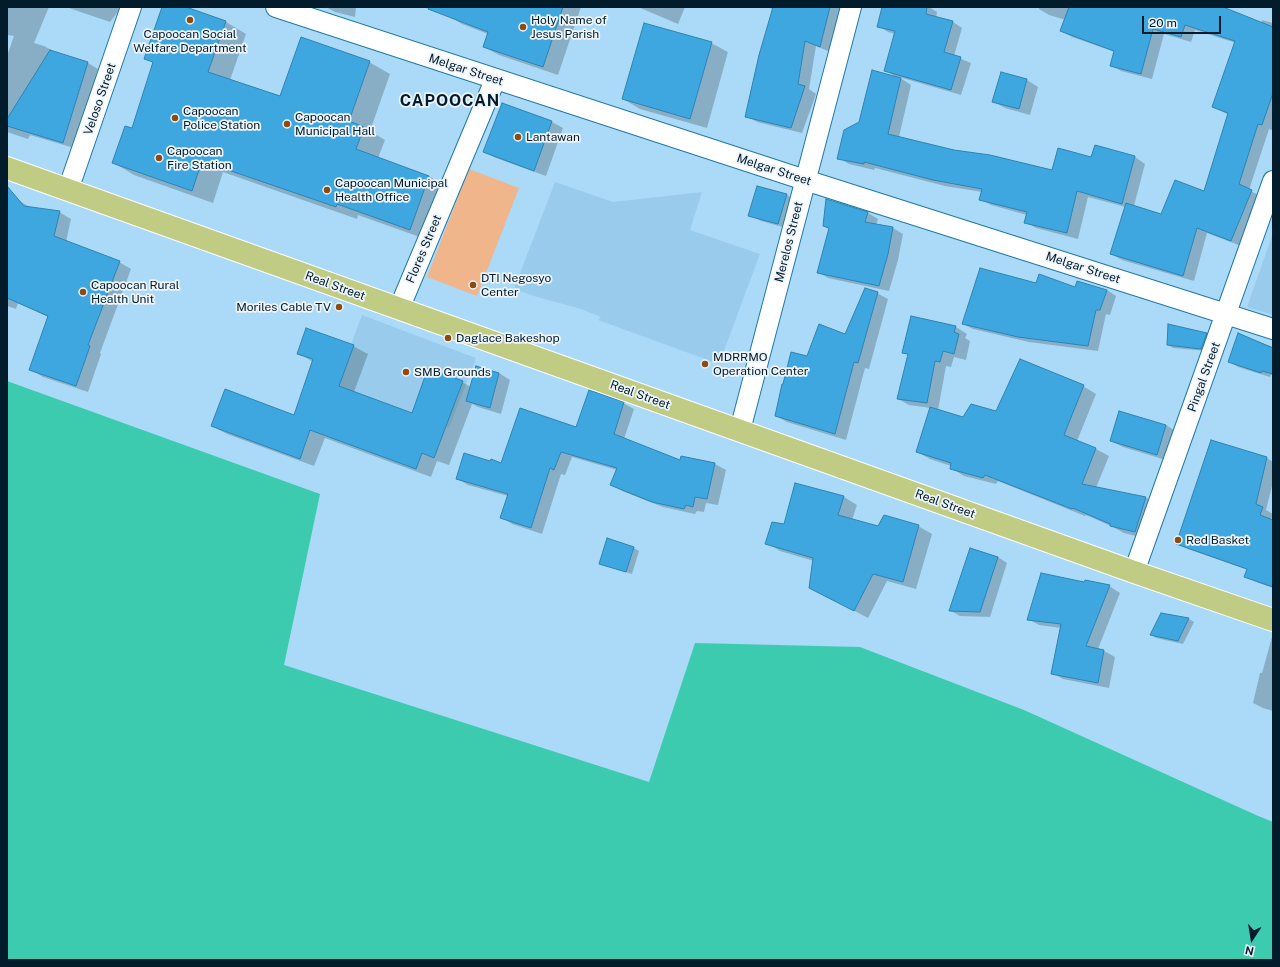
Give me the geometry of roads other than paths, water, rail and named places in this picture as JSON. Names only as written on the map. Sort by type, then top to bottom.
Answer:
[{"type":"highway","name":"Real Street","points":[[7,168],[1134,572],[1273,620]]},
{"type":"street","name":"Veloso Street","points":[[68,190],[132,7]]},
{"type":"street","name":"Melgar Street","points":[[276,7],[804,180],[1273,328]]},
{"type":"street","name":"Merelos Street","points":[[740,430],[776,296],[804,180],[851,7]]},
{"type":"street","name":"Flores Street","points":[[399,308],[495,80]]},
{"type":"street","name":"Pingal Street","points":[[1134,572],[1273,181]]},
{"type":"place","name":"Capoocan Social Welfare Department","points":[[190,20]]},
{"type":"place","name":"Holy Name of Jesus Parish","points":[[523,27]]},
{"type":"place","name":"Capoocan Police Station","points":[[175,118]]},
{"type":"place","name":"Capoocan Municipal Hall","points":[[287,124]]},
{"type":"place","name":"Lantawan","points":[[518,137]]},
{"type":"place","name":"Capoocan Fire Station","points":[[159,158]]},
{"type":"place","name":"Capoocan Municipal Health Office","points":[[327,190]]},
{"type":"place","name":"DTI Negosyo Center","points":[[473,285]]},
{"type":"place","name":"Capoocan Rural Health Unit","points":[[83,292]]},
{"type":"place","name":"Moriles Cable TV","points":[[339,307]]},
{"type":"place","name":"Daglace Bakeshop","points":[[448,338]]},
{"type":"place","name":"MDRRMO Operation Center","points":[[705,364]]},
{"type":"place","name":"SMB Grounds","points":[[406,372]]},
{"type":"place","name":"Red Basket","points":[[1178,540]]},
{"type":"district","name":"CAPOOCAN","points":[[450,101]]}]
